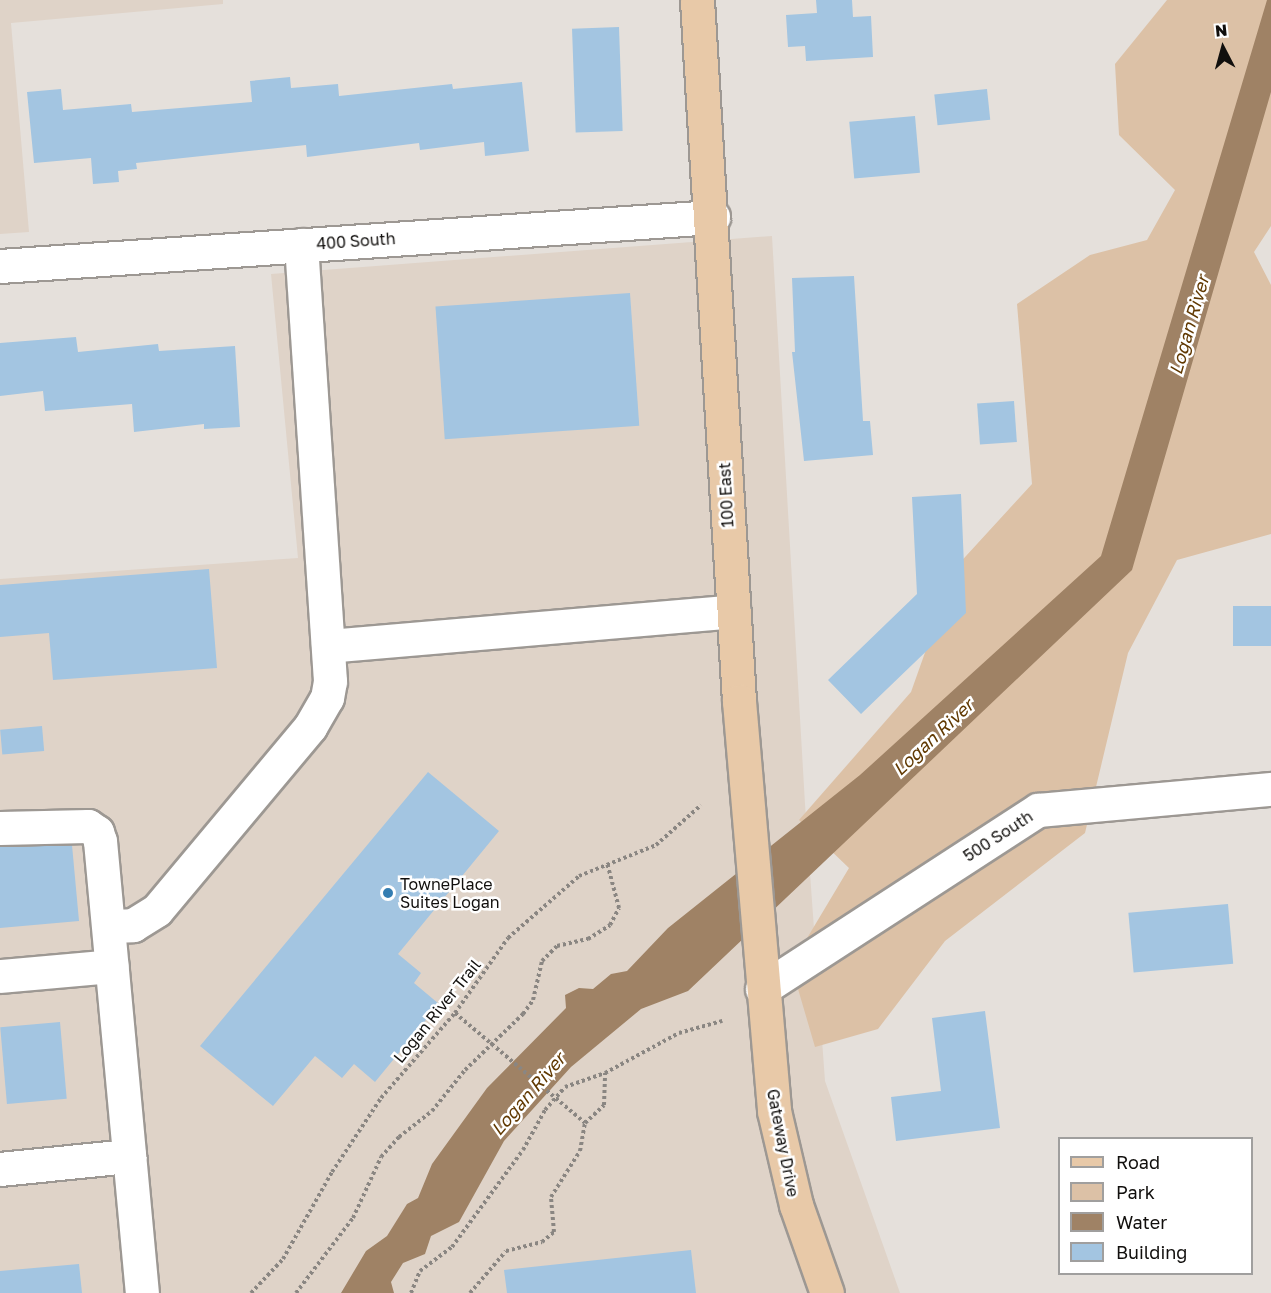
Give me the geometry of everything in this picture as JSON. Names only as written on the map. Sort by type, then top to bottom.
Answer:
[{"type":"main road","name":"100 East","points":[[698,0],[713,217],[733,611],[762,989]]},
{"type":"main road","name":"Gateway Drive","points":[[762,989],[774,1111],[796,1205],[827,1293]]},
{"type":"street","name":"400 South","points":[[0,266],[713,217]]},
{"type":"street","points":[[110,926],[133,925],[157,910],[310,727],[327,698],[328,646],[301,245]]},
{"type":"street","points":[[328,646],[733,611]]},
{"type":"street","name":"500 South","points":[[762,989],[1038,810],[1271,789]]},
{"type":"street","points":[[0,828],[88,826],[97,832],[110,926],[142,1293]]},
{"type":"street","points":[[0,976],[112,966]]},
{"type":"street","points":[[0,1169],[129,1156]]},
{"type":"path","name":"Logan River Trail","points":[[251,1293],[283,1259],[332,1172],[381,1098],[455,1013],[508,938],[579,876],[656,845],[701,805]]},
{"type":"path","points":[[296,1293],[353,1218],[381,1157],[399,1137],[419,1125],[504,1029],[523,1014],[533,1000],[542,961],[557,946],[588,939],[610,925],[619,908],[607,863]]},
{"type":"path","points":[[455,1013],[585,1123]]},
{"type":"path","points":[[411,1293],[420,1271],[452,1247],[565,1087],[605,1073],[679,1033],[722,1021]]},
{"type":"path","points":[[470,1293],[506,1251],[542,1242],[554,1232],[550,1197],[580,1151],[585,1123],[604,1105],[605,1073]]},
{"type":"shaded area","points":[[0,0],[223,0],[223,4],[11,23],[29,232],[0,234]]},
{"type":"shaded area","points":[[772,236],[805,804],[825,1081],[900,1293],[0,1293],[0,579],[298,558],[271,274]]},
{"type":"green space","points":[[1167,0],[1271,0],[1271,226],[1254,252],[1271,285],[1271,534],[1177,560],[1128,653],[1085,833],[945,941],[878,1029],[815,1047],[791,965],[849,868],[799,820],[911,692],[955,568],[1032,484],[1017,304],[1090,255],[1147,240],[1175,190],[1119,135],[1115,64]]},
{"type":"water","name":"Logan River","points":[[1267,0],[1271,0],[1271,92],[1132,570],[688,991],[641,1009],[571,1067],[504,1141],[459,1222],[431,1236],[425,1254],[403,1263],[391,1282],[394,1293],[341,1293],[366,1251],[387,1236],[407,1204],[418,1198],[432,1164],[487,1088],[566,1008],[565,995],[579,988],[593,989],[611,974],[627,971],[668,928],[860,775],[1101,556]]},
{"type":"building","points":[[816,0],[852,0],[853,17],[871,16],[873,57],[806,61],[805,46],[788,47],[786,15],[817,13]]},
{"type":"building","points":[[619,27],[623,131],[576,133],[572,29]]},
{"type":"building","points":[[290,77],[291,88],[338,84],[339,96],[452,84],[453,89],[522,82],[529,151],[485,156],[484,142],[420,150],[419,143],[307,157],[306,145],[136,163],[137,169],[118,171],[119,182],[93,184],[91,158],[34,163],[27,92],[61,89],[63,110],[131,104],[132,112],[252,102],[250,81]]},
{"type":"building","points":[[987,89],[990,120],[938,125],[934,95]]},
{"type":"building","points":[[915,116],[920,173],[854,179],[849,122]]},
{"type":"building","points":[[854,276],[863,421],[870,421],[873,455],[804,461],[792,352],[795,352],[792,278]]},
{"type":"building","points":[[630,293],[639,426],[445,439],[435,307]]},
{"type":"building","points":[[76,337],[78,352],[158,344],[159,351],[235,346],[240,427],[204,429],[204,424],[134,432],[132,404],[45,411],[43,391],[0,396],[0,343]]},
{"type":"building","points":[[1014,401],[1017,442],[980,444],[977,404]]},
{"type":"building","points":[[961,494],[966,613],[861,714],[828,680],[917,594],[912,497]]},
{"type":"building","points":[[209,569],[217,668],[53,680],[49,633],[0,637],[0,585]]},
{"type":"building","points":[[1233,606],[1271,606],[1271,646],[1233,646]]},
{"type":"building","points":[[42,726],[44,751],[2,755],[0,730]]},
{"type":"building","name":"TownePlace Suites Logan","points":[[428,772],[499,831],[398,954],[421,973],[414,983],[439,1004],[375,1082],[354,1064],[342,1078],[315,1056],[273,1106],[200,1046]]},
{"type":"building","points":[[72,845],[79,921],[0,928],[0,847]]},
{"type":"building","points":[[1228,904],[1233,964],[1134,972],[1128,913]]},
{"type":"building","points":[[985,1011],[1000,1128],[896,1141],[891,1097],[941,1091],[932,1018]]},
{"type":"building","points":[[60,1022],[67,1099],[7,1104],[0,1027]]},
{"type":"building","points":[[691,1250],[696,1293],[507,1293],[504,1270]]},
{"type":"building","points":[[79,1264],[82,1293],[0,1293],[0,1271]]},
{"type":"place","name":"TownePlace Suites Logan","points":[[388,893]]}]
